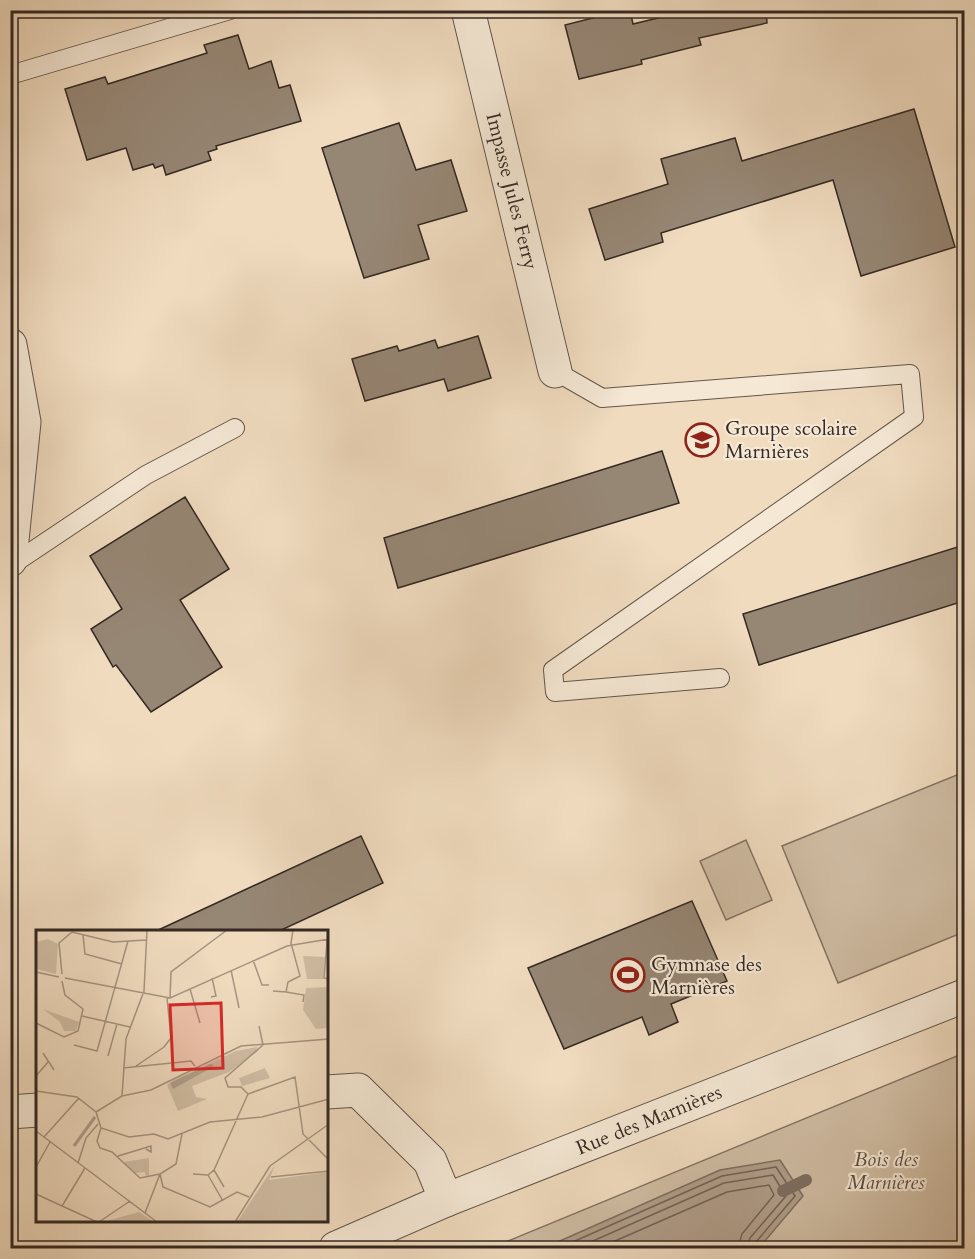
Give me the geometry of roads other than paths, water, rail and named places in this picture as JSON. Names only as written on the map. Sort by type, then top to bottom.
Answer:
[{"type":"street","name":"Impasse Jules Ferry","points":[[468,10],[555,371]]},
{"type":"street","points":[[10,345],[24,422],[10,560]]},
{"type":"street","name":"Rue des Marnières","points":[[336,1248],[446,1200],[964,996]]},
{"type":"street","points":[[328,1092],[358,1090],[430,1161],[446,1200]]},
{"type":"street","points":[[10,1112],[36,1110]]},
{"type":"lane","points":[[10,75],[230,10]]},
{"type":"lane","points":[[555,371],[602,398],[909,374],[914,417],[553,670],[555,692],[720,678]]},
{"type":"lane","points":[[10,566],[146,475],[235,428]]},
{"type":"water","points":[[780,1160],[803,1196],[759,1248],[544,1248],[720,1170]]},
{"type":"waterway","points":[[783,1191],[806,1180]]},
{"type":"place","name":"Groupe scolaire Marnières","points":[[702,440]]},
{"type":"place","name":"Gymnase des Marnières","points":[[628,975]]},
{"type":"park label","name":"Bois des Marnières","points":[[886,1170]]}]
